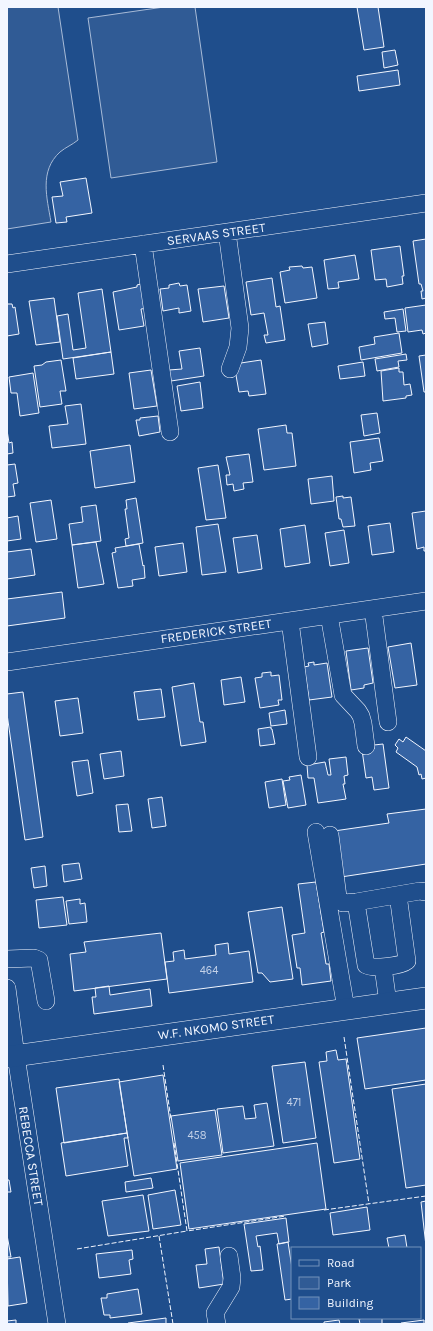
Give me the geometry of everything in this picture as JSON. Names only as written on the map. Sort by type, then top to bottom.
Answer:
[{"type":"main road","name":"W.F. NKOMO STREET","points":[[12,1056],[426,998]]},
{"type":"street","name":"SERVAAS STREET","points":[[7,264],[426,203]]},
{"type":"street","points":[[227,232],[240,328],[238,346],[230,369]]},
{"type":"street","points":[[143,244],[170,432]]},
{"type":"street","name":"FREDERICK STREET","points":[[7,662],[426,601]]},
{"type":"street","points":[[373,609],[388,722]]},
{"type":"street","points":[[326,615],[337,703]]},
{"type":"street","points":[[326,615],[343,695],[361,716],[364,723],[366,746]]},
{"type":"street","points":[[290,621],[308,757]]},
{"type":"street","points":[[346,1009],[323,834],[338,897],[343,903],[420,891],[426,892]]},
{"type":"street","points":[[356,902],[366,965],[372,968],[403,964],[407,961],[398,895]]},
{"type":"street","points":[[7,959],[34,958],[39,960],[46,1001]]},
{"type":"street","points":[[383,966],[388,1003]]},
{"type":"street","name":"REBECCA STREET","points":[[7,988],[12,1056],[57,1324]]},
{"type":"street","points":[[217,1324],[215,1313],[231,1287],[232,1278],[229,1256]]},
{"type":"green space","points":[[7,7],[58,7],[78,140],[60,152],[53,159],[49,168],[46,185],[51,222],[7,229]]},
{"type":"green space","points":[[164,7],[195,7],[217,162],[111,178],[88,18]]},
{"type":"building","points":[[357,7],[378,7],[384,47],[364,50]]},
{"type":"building","points":[[395,50],[398,65],[384,68],[382,52]]},
{"type":"building","points":[[398,70],[400,85],[359,91],[357,76]]},
{"type":"building","points":[[86,178],[92,213],[66,217],[67,222],[56,223],[52,197],[63,196],[60,182]]},
{"type":"building","points":[[426,239],[426,298],[422,299],[421,291],[423,291],[421,284],[419,284],[413,241]]},
{"type":"building","points":[[400,246],[404,276],[402,276],[403,284],[387,287],[386,279],[375,280],[371,250]]},
{"type":"building","points":[[355,255],[359,279],[338,282],[339,288],[328,289],[324,260]]},
{"type":"building","points":[[302,266],[303,268],[312,267],[317,298],[285,303],[280,272],[290,270],[289,267]]},
{"type":"building","points":[[272,278],[276,307],[280,306],[285,340],[266,343],[264,335],[268,335],[264,313],[251,315],[246,282]]},
{"type":"building","points":[[144,283],[148,308],[141,309],[144,326],[119,330],[113,292],[137,287],[137,285]]},
{"type":"building","points":[[179,283],[180,286],[187,285],[191,311],[179,313],[179,308],[163,311],[160,289],[169,288],[169,285]]},
{"type":"building","points":[[224,286],[229,318],[203,322],[198,289]]},
{"type":"building","points":[[102,289],[111,352],[63,359],[57,316],[68,314],[73,350],[86,348],[78,293]]},
{"type":"building","points":[[54,298],[60,342],[36,345],[29,301]]},
{"type":"building","points":[[7,304],[12,304],[13,308],[15,307],[19,334],[7,336]]},
{"type":"building","points":[[426,305],[426,333],[423,334],[422,330],[408,332],[405,308]]},
{"type":"building","points":[[403,309],[406,331],[397,332],[395,318],[385,319],[384,312]]},
{"type":"building","points":[[325,322],[328,344],[312,347],[308,324]]},
{"type":"building","points":[[399,333],[402,353],[361,360],[359,347],[375,344],[374,337]]},
{"type":"building","points":[[200,348],[204,376],[171,381],[169,370],[182,369],[179,351]]},
{"type":"building","points":[[111,352],[114,374],[76,379],[73,358]]},
{"type":"building","points":[[406,354],[407,360],[398,361],[399,367],[377,371],[375,359]]},
{"type":"building","points":[[426,355],[426,392],[424,392],[419,356]]},
{"type":"building","points":[[61,360],[66,391],[60,391],[62,404],[40,407],[34,366],[42,365],[46,362]]},
{"type":"building","points":[[261,360],[266,394],[249,396],[248,391],[239,392],[234,364]]},
{"type":"building","points":[[363,362],[365,376],[340,379],[338,366]]},
{"type":"building","points":[[399,368],[399,372],[403,372],[404,385],[410,384],[412,395],[406,396],[406,398],[383,401],[381,371]]},
{"type":"building","points":[[151,370],[157,406],[134,409],[129,373]]},
{"type":"building","points":[[33,373],[39,413],[20,416],[17,393],[11,393],[9,377]]},
{"type":"building","points":[[200,382],[203,408],[181,411],[177,386]]},
{"type":"building","points":[[81,404],[86,444],[52,448],[49,426],[68,424],[65,406]]},
{"type":"building","points":[[377,413],[380,433],[364,436],[361,415]]},
{"type":"building","points":[[158,416],[160,432],[139,436],[136,420],[140,420],[140,418]]},
{"type":"building","points":[[286,425],[287,433],[292,433],[296,466],[264,470],[258,429]]},
{"type":"building","points":[[7,430],[9,443],[12,442],[13,453],[7,454]]},
{"type":"building","points":[[379,438],[383,461],[370,463],[371,470],[354,473],[350,442]]},
{"type":"building","points":[[130,445],[135,482],[95,488],[90,451]]},
{"type":"building","points":[[249,454],[253,482],[243,483],[244,489],[234,491],[233,484],[227,485],[226,475],[230,475],[226,457]]},
{"type":"building","points":[[15,464],[18,483],[13,484],[15,496],[7,497],[7,465]]},
{"type":"building","points":[[218,465],[226,518],[206,520],[198,468]]},
{"type":"building","points":[[332,476],[334,501],[311,504],[308,479]]},
{"type":"building","points":[[343,496],[343,498],[351,497],[355,526],[343,527],[341,519],[339,519],[336,497]]},
{"type":"building","points":[[136,498],[143,543],[126,546],[125,539],[129,538],[125,509],[127,509],[126,500]]},
{"type":"building","points":[[51,500],[57,539],[36,542],[30,503]]},
{"type":"building","points":[[96,505],[101,541],[72,545],[69,524],[83,522],[81,507]]},
{"type":"building","points":[[426,511],[426,551],[424,551],[424,547],[417,549],[412,513]]},
{"type":"building","points":[[18,516],[21,539],[7,541],[7,518]]},
{"type":"building","points":[[390,523],[394,552],[372,555],[368,526]]},
{"type":"building","points":[[218,524],[226,572],[202,575],[196,527]]},
{"type":"building","points":[[305,525],[310,563],[285,567],[280,529]]},
{"type":"building","points":[[344,530],[349,563],[330,566],[325,533]]},
{"type":"building","points":[[257,535],[262,569],[238,573],[233,538]]},
{"type":"building","points":[[96,542],[104,584],[78,588],[72,545]]},
{"type":"building","points":[[183,543],[187,572],[159,576],[155,547]]},
{"type":"building","points":[[139,544],[143,566],[144,565],[145,578],[132,580],[133,586],[118,588],[112,553],[116,552],[115,548]]},
{"type":"building","points":[[31,549],[35,575],[7,579],[7,552]]},
{"type":"building","points":[[62,592],[65,618],[7,626],[7,599]]},
{"type":"building","points":[[411,643],[417,685],[395,688],[388,647]]},
{"type":"building","points":[[368,648],[373,683],[364,685],[364,688],[351,690],[346,651]]},
{"type":"building","points":[[314,662],[314,665],[327,663],[332,697],[309,700],[304,667],[309,666],[308,663]]},
{"type":"building","points":[[271,672],[271,676],[279,675],[282,700],[278,700],[279,705],[260,708],[255,678],[262,677],[262,673]]},
{"type":"building","points":[[241,677],[245,702],[224,705],[221,680]]},
{"type":"building","points":[[194,683],[200,722],[203,722],[206,742],[181,746],[172,687]]},
{"type":"building","points":[[161,689],[165,717],[138,720],[134,692]]},
{"type":"building","points":[[23,692],[43,837],[25,840],[7,714],[7,694]]},
{"type":"building","points":[[78,698],[83,733],[60,736],[55,701]]},
{"type":"building","points":[[285,710],[287,724],[271,726],[269,713]]},
{"type":"building","points":[[271,727],[275,744],[260,746],[258,729]]},
{"type":"building","points":[[406,737],[426,751],[426,778],[422,779],[421,774],[419,775],[417,767],[396,752],[398,748],[395,745],[399,739],[403,742]]},
{"type":"building","points":[[383,744],[389,788],[374,790],[372,777],[366,778],[362,750],[374,749],[374,745]]},
{"type":"building","points":[[121,751],[124,776],[104,779],[100,754]]},
{"type":"building","points":[[346,757],[348,775],[344,776],[345,784],[343,784],[346,799],[318,803],[314,778],[308,778],[307,765],[325,762],[328,775],[331,775],[329,759]]},
{"type":"building","points":[[88,760],[93,793],[77,796],[72,762]]},
{"type":"building","points":[[301,775],[306,805],[288,808],[283,781],[290,780],[289,777]]},
{"type":"building","points":[[282,779],[286,805],[269,808],[265,782]]},
{"type":"building","points":[[162,797],[166,826],[152,828],[148,799]]},
{"type":"building","points":[[128,804],[132,831],[119,832],[116,805]]},
{"type":"building","points":[[426,809],[426,864],[341,877],[334,831],[389,823],[387,814]]},
{"type":"building","points":[[79,863],[82,879],[64,882],[62,865]]},
{"type":"building","points":[[45,866],[47,886],[34,888],[31,868]]},
{"type":"building","points":[[316,882],[324,932],[321,933],[326,964],[329,964],[331,981],[302,985],[300,968],[297,968],[292,935],[305,933],[298,884]]},
{"type":"building","points":[[63,897],[67,925],[39,928],[36,900]]},
{"type":"building","points":[[80,899],[80,904],[85,903],[87,922],[69,924],[66,901]]},
{"type":"building","points":[[282,907],[293,979],[270,982],[262,973],[258,973],[248,912]]},
{"type":"building","points":[[161,933],[167,979],[74,991],[70,954],[86,952],[84,942]]},
{"type":"building","points":[[228,943],[229,954],[249,951],[253,982],[169,993],[165,962],[174,961],[173,952],[184,950],[185,959],[216,955],[215,945]]},
{"type":"building","points":[[109,986],[110,995],[150,989],[152,1006],[94,1014],[92,997],[96,997],[95,988]]},
{"type":"building","points":[[426,1028],[426,1080],[365,1089],[357,1038]]},
{"type":"building","points":[[336,1050],[338,1060],[346,1059],[360,1159],[334,1163],[319,1062],[327,1061],[326,1052]]},
{"type":"building","points":[[305,1062],[316,1138],[283,1143],[272,1066]]},
{"type":"building","points":[[163,1075],[177,1169],[134,1176],[119,1082]]},
{"type":"building","points":[[119,1079],[127,1133],[64,1143],[56,1088]]},
{"type":"building","points":[[426,1084],[426,1185],[406,1188],[392,1089]]},
{"type":"building","points":[[267,1103],[274,1146],[223,1153],[217,1109],[243,1106],[245,1119],[256,1118],[254,1105]]},
{"type":"building","points":[[215,1110],[222,1155],[178,1161],[171,1116]]},
{"type":"building","points":[[127,1133],[128,1138],[124,1138],[128,1166],[66,1176],[61,1143]]},
{"type":"building","points":[[317,1143],[326,1209],[189,1229],[180,1163]]},
{"type":"building","points":[[151,1178],[153,1188],[126,1192],[125,1182]]},
{"type":"building","points":[[7,1180],[9,1180],[11,1192],[7,1192]]},
{"type":"building","points":[[175,1190],[181,1225],[153,1229],[148,1195]]},
{"type":"building","points":[[143,1195],[149,1231],[108,1236],[102,1201]]},
{"type":"building","points":[[426,1201],[426,1246],[421,1202]]},
{"type":"building","points":[[367,1207],[370,1230],[333,1235],[330,1213]]},
{"type":"building","points":[[286,1218],[289,1242],[279,1244],[277,1233],[256,1236],[258,1247],[260,1246],[263,1270],[251,1271],[244,1224]]},
{"type":"building","points":[[7,1235],[11,1257],[7,1257]]},
{"type":"building","points":[[405,1235],[407,1247],[389,1247],[387,1238]]},
{"type":"building","points":[[288,1242],[291,1262],[291,1299],[285,1300],[277,1244]]},
{"type":"building","points":[[219,1247],[224,1284],[199,1288],[196,1265],[207,1264],[205,1249]]},
{"type":"building","points":[[132,1250],[133,1259],[129,1260],[131,1274],[99,1278],[96,1254]]},
{"type":"building","points":[[20,1257],[27,1303],[8,1306],[7,1259]]},
{"type":"building","points":[[138,1289],[142,1314],[110,1318],[110,1315],[104,1315],[101,1298],[107,1298],[107,1294]]},
{"type":"building","points":[[166,1318],[166,1324],[128,1324],[128,1323]]},
{"type":"building","points":[[359,1319],[382,1319],[382,1324],[360,1324]]},
{"type":"building","points":[[16,1320],[16,1324],[7,1324],[7,1321]]},
{"type":"building","points":[[339,1320],[340,1324],[324,1324],[324,1322]]},
{"type":"building","points":[[424,1320],[424,1324],[401,1324],[401,1323]]},
{"type":"fence","points":[[344,1037],[369,1204]]},
{"type":"fence","points":[[163,1065],[171,1119]]},
{"type":"fence","points":[[174,1143],[187,1231],[286,1216]]},
{"type":"fence","points":[[324,1210],[426,1196]]},
{"type":"fence","points":[[77,1249],[187,1231]]},
{"type":"fence","points":[[159,1236],[173,1324]]}]
